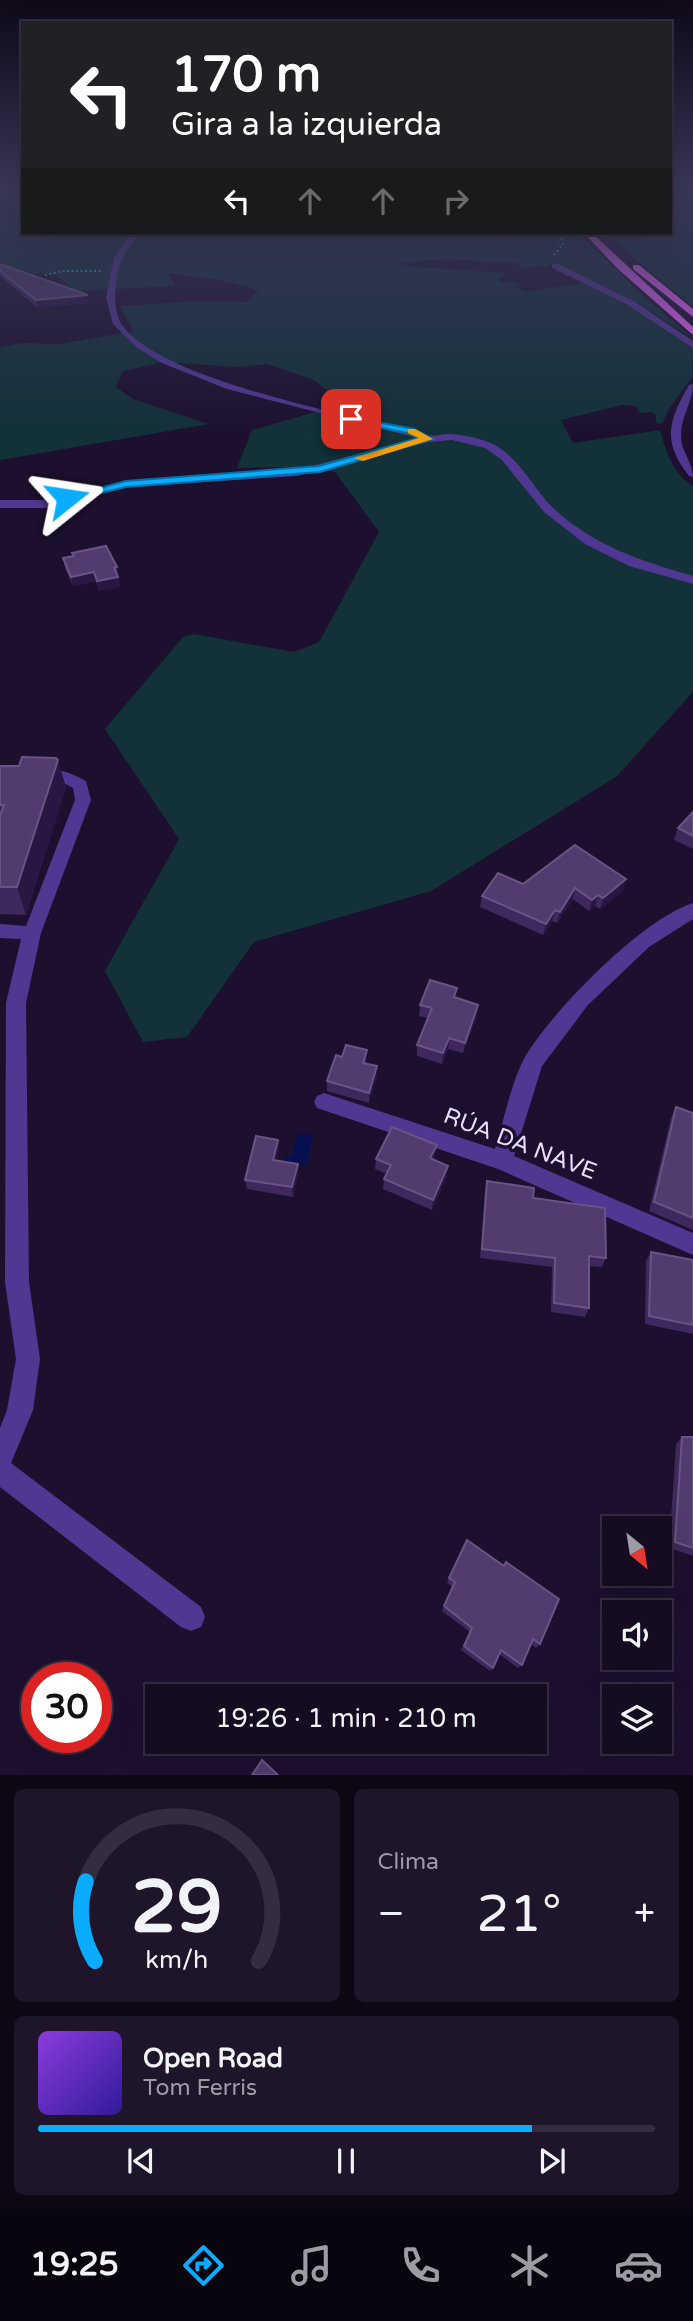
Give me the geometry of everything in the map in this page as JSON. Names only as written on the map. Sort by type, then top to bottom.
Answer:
[{"type":"main road","points":[[624,271],[693,332]]},
{"type":"main road","points":[[630,271],[693,325]]},
{"type":"main road","points":[[638,271],[693,314]]},
{"type":"street","points":[[114,271],[110,301],[119,327],[149,351],[228,387],[351,419],[411,431],[428,439]]},
{"type":"street","points":[[565,271],[629,302],[693,345]]},
{"type":"street","points":[[693,387],[680,413],[674,438],[679,457],[693,474]]},
{"type":"street","points":[[0,504],[45,504],[126,484],[297,473],[428,439],[452,437],[489,446],[506,458],[548,509],[589,541],[633,563],[693,580]]},
{"type":"street","points":[[0,772],[52,772],[69,777],[80,785],[83,800],[32,933],[16,1003],[17,1282],[28,1359],[20,1410],[0,1459]]},
{"type":"street","points":[[502,1161],[533,1062],[581,999],[643,942],[693,910]]},
{"type":"street","points":[[0,931],[32,933]]},
{"type":"street","name":"RÚA DA NAVE","points":[[324,1102],[502,1161],[693,1244]]},
{"type":"street","points":[[0,1471],[191,1617]]},
{"type":"path","points":[[45,275],[63,271],[114,271]]},
{"type":"shaded area","points":[[0,271],[473,271],[504,273],[498,280],[504,283],[512,281],[520,286],[516,288],[526,292],[582,283],[631,307],[693,348],[692,377],[669,409],[662,424],[656,423],[656,415],[652,412],[640,413],[636,406],[622,405],[561,420],[573,443],[660,430],[675,469],[693,486],[693,692],[616,777],[431,891],[254,942],[187,1037],[143,1042],[105,971],[179,839],[105,729],[183,637],[194,634],[294,652],[319,642],[379,532],[335,472],[298,467],[237,468],[252,430],[329,408],[330,393],[314,380],[267,364],[239,367],[164,362],[123,371],[116,387],[133,399],[209,424],[0,460],[0,347],[22,343],[60,344],[133,331],[120,306],[198,301],[247,302],[259,290],[220,280],[167,273],[175,286],[75,291],[57,276],[40,272],[24,278],[0,275]]},
{"type":"shaded area","points":[[570,271],[618,271],[693,338],[627,297]]},
{"type":"shaded area","points":[[650,271],[693,271],[693,307]]},
{"type":"shaded area","points":[[298,1133],[313,1135],[307,1165],[285,1162],[286,1156],[292,1156]]},
{"type":"building","points":[[0,271],[19,271],[88,295],[36,300]]},
{"type":"building","points":[[106,546],[117,567],[114,568],[118,577],[97,581],[94,572],[71,577],[63,558],[74,556],[72,553]]},
{"type":"building","points":[[22,757],[58,760],[17,887],[0,887],[0,816],[4,805],[0,805],[0,766],[19,766]]},
{"type":"building","points":[[693,812],[693,836],[678,828]]},
{"type":"building","points":[[575,845],[626,879],[603,898],[598,895],[592,900],[575,888],[560,912],[555,910],[546,924],[482,896],[498,873],[523,884]]},
{"type":"building","points":[[430,980],[457,988],[454,997],[478,1005],[465,1043],[449,1038],[443,1053],[417,1045],[432,1008],[420,1005]]},
{"type":"building","points":[[346,1045],[367,1050],[363,1063],[377,1066],[369,1093],[327,1081],[336,1055],[342,1057]]},
{"type":"building","points":[[676,1107],[693,1113],[693,1218],[654,1202]]},
{"type":"building","points":[[392,1127],[437,1145],[430,1158],[448,1166],[433,1200],[384,1179],[391,1165],[376,1159]]},
{"type":"building","points":[[256,1136],[278,1140],[273,1160],[298,1164],[292,1187],[245,1180]]},
{"type":"building","points":[[487,1181],[534,1188],[533,1198],[605,1208],[606,1258],[589,1256],[589,1308],[554,1303],[555,1258],[482,1249]]},
{"type":"building","points":[[651,1252],[693,1260],[693,1325],[649,1316]]},
{"type":"building","points":[[682,1437],[693,1437],[693,1548],[675,1542]]},
{"type":"building","points":[[467,1540],[504,1566],[506,1562],[559,1599],[540,1644],[533,1639],[522,1665],[501,1650],[493,1668],[464,1646],[472,1628],[444,1606],[455,1582],[449,1578]]},
{"type":"building","points":[[262,1760],[278,1775],[252,1775]]},
{"type":"slow traffic","points":[[359,458],[428,439],[411,431]]},
{"type":"route","points":[[67,498],[126,484],[297,473],[428,439],[411,431],[351,419]]}]
